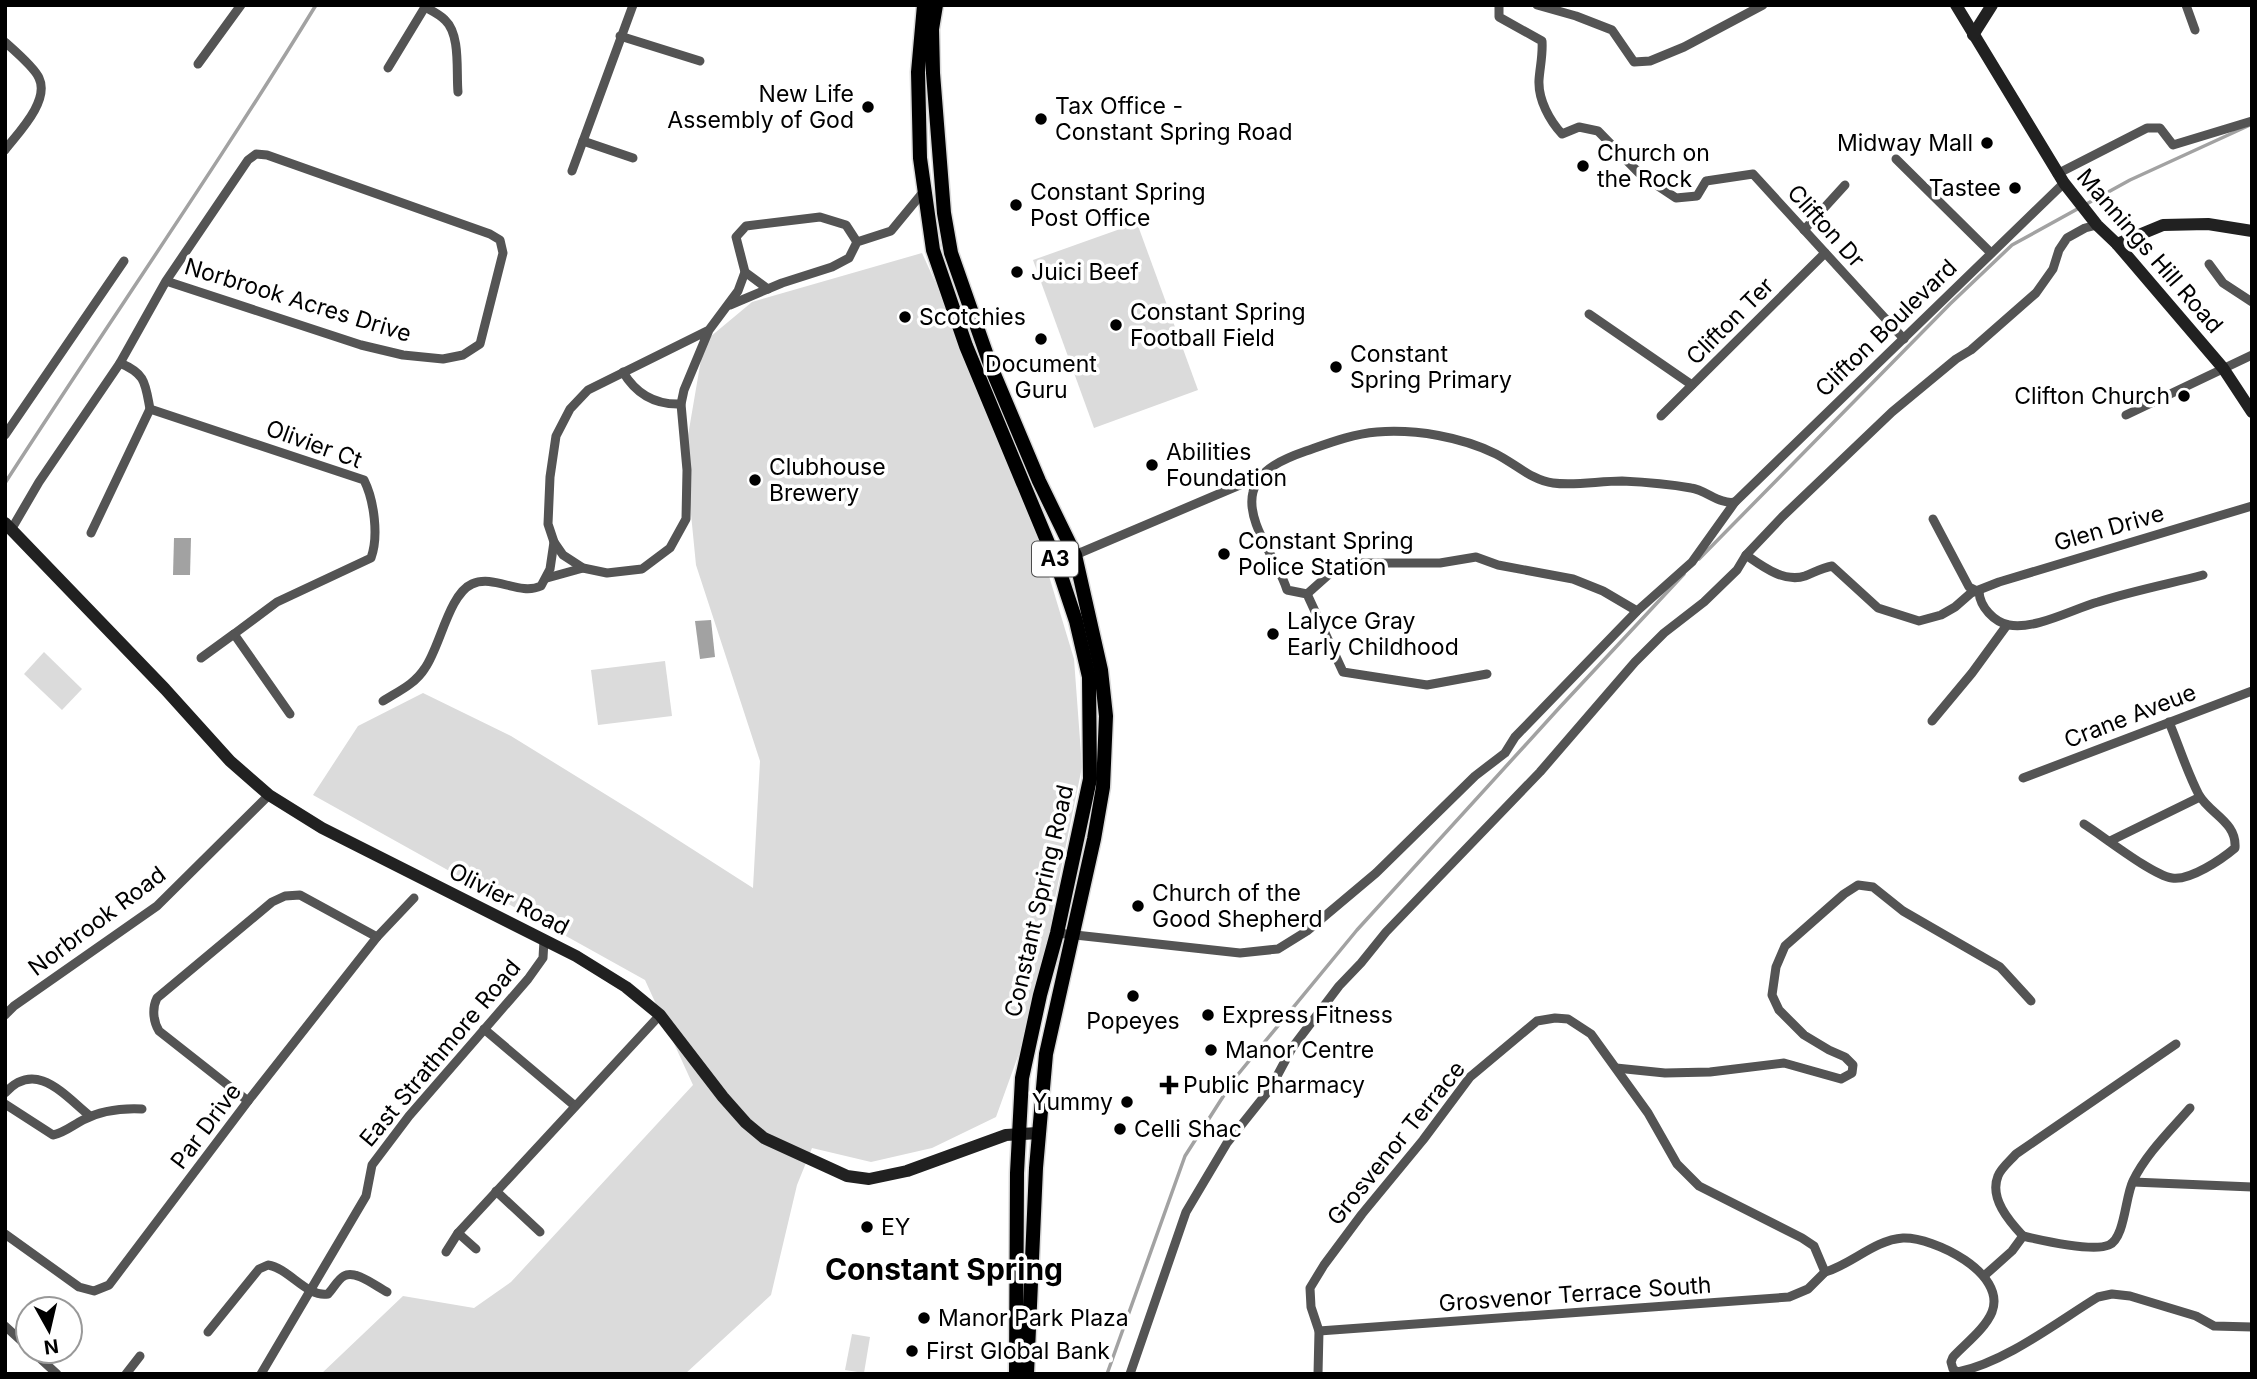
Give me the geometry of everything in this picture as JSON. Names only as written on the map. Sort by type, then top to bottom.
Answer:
[{"type":"main road","name":"Constant Spring Road","points":[[924,5],[918,72],[920,158],[933,250],[966,346],[1058,567],[1076,621],[1089,677],[1090,779],[1046,1054],[1038,1133],[1027,1374]]},
{"type":"main road","name":"Constant Spring Road","points":[[936,5],[932,29],[933,73],[944,212],[951,253],[991,367],[1039,481],[1075,555],[1098,657],[1106,716],[1103,787],[1094,839],[1065,934],[1040,995],[1022,1078],[1018,1133],[1016,1374]]},
{"type":"main road","name":"Mannings Hill Road","points":[[1956,5],[2064,183],[2096,225],[2117,244],[2223,368],[2252,412]]},
{"type":"main road","points":[[1973,35],[1992,5]]},
{"type":"main road","points":[[2117,244],[2163,225],[2208,224],[2252,231]]},
{"type":"main road","name":"Olivier Road","points":[[8,527],[166,689],[230,761],[269,795],[322,828],[544,940],[626,988],[660,1015],[746,1123],[764,1138],[847,1176],[869,1179],[890,1176],[1006,1135],[1038,1133]]},
{"type":"street","points":[[198,64],[241,5]]},
{"type":"street","points":[[572,171],[633,5]]},
{"type":"street","name":"Clifton Dr","points":[[1499,5],[1499,17],[1542,41],[1539,83],[1549,120],[1562,134],[1579,127],[1598,131],[1639,173],[1676,198],[1697,196],[1706,181],[1753,174],[1904,339]]},
{"type":"street","points":[[1537,5],[1612,30],[1634,62],[1642,62],[1684,47],[1763,5]]},
{"type":"street","points":[[2186,5],[2195,30]]},
{"type":"street","points":[[388,68],[425,6],[446,20],[451,29],[455,44],[457,92]]},
{"type":"street","points":[[620,36],[701,61]]},
{"type":"street","points":[[5,42],[39,78],[41,88],[39,105],[5,149]]},
{"type":"street","name":"Clifton Boulevard","points":[[1065,934],[1240,953],[1278,950],[1307,931],[1357,890],[1475,776],[1505,753],[1515,737],[1637,611],[1692,562],[1735,502],[2064,183],[2147,128],[2160,128],[2173,145],[2252,121]]},
{"type":"street","points":[[583,141],[634,158]]},
{"type":"street","name":"Norbrook Acres Drive","points":[[256,154],[267,155],[490,234],[500,240],[503,253],[480,344],[463,355],[443,359],[403,355],[361,345],[166,281],[248,160],[256,154]]},
{"type":"street","points":[[1896,159],[1991,253]]},
{"type":"street","points":[[1804,230],[1845,185]]},
{"type":"street","points":[[729,306],[768,289],[832,268],[849,258],[857,242],[891,231],[924,191]]},
{"type":"street","points":[[709,330],[588,390],[570,409],[556,436],[550,477],[548,524],[554,542],[563,555],[583,568],[607,573],[642,569],[670,548],[686,519],[687,470],[681,404],[684,390],[709,330],[729,306],[745,272],[736,237],[746,226],[820,217],[846,225],[857,242]]},
{"type":"street","points":[[1130,1374],[1186,1212],[1227,1143],[1270,1089],[1292,1048],[1315,1015],[1386,932],[1540,772],[1635,662],[1664,633],[1704,602],[1782,517],[1892,412],[1956,359],[1971,350],[2036,293],[2053,270],[2059,250],[2067,238],[2096,225]]},
{"type":"street","name":"Clifton Ter","points":[[1661,416],[1825,253]]},
{"type":"street","points":[[5,435],[124,261]]},
{"type":"street","points":[[2209,264],[2223,283],[2252,302]]},
{"type":"street","points":[[745,272],[768,289]]},
{"type":"street","points":[[8,527],[120,363],[166,281]]},
{"type":"street","points":[[1589,314],[1692,386]]},
{"type":"street","points":[[2126,415],[2252,355]]},
{"type":"street","points":[[92,533],[150,409],[144,378],[133,368],[120,363]]},
{"type":"street","points":[[623,372],[636,391],[668,405],[681,404]]},
{"type":"street","name":"Olivier Ct","points":[[150,409],[363,480],[368,488],[375,548],[371,558],[277,602],[233,634]]},
{"type":"street","points":[[1058,567],[1075,555],[1261,476],[1285,459],[1341,438],[1377,432],[1418,432],[1458,441],[1494,453],[1552,483],[1623,481],[1694,488],[1728,503],[1735,502]]},
{"type":"street","points":[[1261,476],[1252,492],[1254,517],[1261,537],[1284,579],[1287,590],[1307,594]]},
{"type":"street","name":"Glen Drive","points":[[1746,555],[1770,571],[1789,576],[1804,577],[1818,569],[1832,566],[1878,608],[1919,621],[1941,615],[1955,607],[1964,597],[2000,582],[2252,506]]},
{"type":"street","points":[[1933,519],[1969,587],[1979,592],[1980,602],[1986,611],[2007,625],[2022,626],[2039,622],[2098,602],[2203,575]]},
{"type":"street","points":[[383,701],[414,682],[427,667],[461,592],[474,583],[487,582],[525,589],[541,586],[547,578],[554,542]]},
{"type":"street","points":[[1307,594],[1335,569],[1347,565],[1440,563],[1476,557],[1497,565],[1573,579],[1603,591],[1637,611]]},
{"type":"street","points":[[547,578],[583,568]]},
{"type":"street","points":[[1307,594],[1343,672],[1427,685],[1487,674]]},
{"type":"street","points":[[1932,721],[2007,625]]},
{"type":"street","points":[[201,657],[233,634],[290,714]]},
{"type":"street","name":"Crane Aveue","points":[[2023,778],[2252,691]]},
{"type":"street","points":[[2084,824],[2143,865],[2172,878],[2186,876],[2218,862],[2235,848],[2236,838],[2217,812],[2200,797],[2169,722]]},
{"type":"street","name":"Norbrook Road","points":[[5,1015],[157,906],[269,795]]},
{"type":"street","points":[[2110,841],[2200,797]]},
{"type":"street","points":[[1616,1068],[1665,1073],[1699,1072],[1784,1063],[1841,1079],[1852,1073],[1853,1065],[1845,1057],[1804,1035],[1779,1010],[1772,995],[1776,967],[1785,946],[1858,885],[1873,887],[1903,911],[2000,967],[2031,1001]]},
{"type":"street","points":[[248,1101],[159,1031],[154,1020],[154,1003],[157,998],[272,902],[285,896],[300,895],[377,937]]},
{"type":"street","name":"Par Drive","points":[[5,1234],[79,1287],[94,1291],[102,1289],[114,1280],[248,1101],[377,937],[414,898]]},
{"type":"street","name":"East Strathmore Road","points":[[261,1374],[366,1196],[372,1165],[409,1116],[536,969],[543,958],[544,940]]},
{"type":"street","points":[[446,1252],[458,1233],[660,1015]]},
{"type":"street","name":"Grosvenor Terrace","points":[[1318,1374],[1319,1331],[1311,1307],[1311,1288],[1317,1277],[1362,1214],[1470,1077],[1537,1021],[1555,1017],[1567,1019],[1591,1034],[1648,1113],[1677,1164],[1699,1186],[1802,1238],[1814,1247],[1825,1272]]},
{"type":"street","points":[[484,1029],[575,1106]]},
{"type":"street","points":[[2176,1044],[2016,1154],[1997,1177],[1997,1199],[2009,1221],[2023,1236],[2081,1246],[2108,1246],[2119,1237],[2133,1182],[2158,1143],[2190,1108]]},
{"type":"street","points":[[5,1093],[19,1080],[35,1078],[46,1081],[90,1116]]},
{"type":"street","points":[[5,1104],[53,1135],[90,1116],[120,1108],[142,1109]]},
{"type":"street","points":[[2133,1182],[2252,1187]]},
{"type":"street","points":[[496,1191],[540,1231]]},
{"type":"street","points":[[458,1233],[476,1249]]},
{"type":"street","points":[[2023,1236],[1984,1276],[1993,1296],[1992,1311],[1953,1357],[1951,1362],[1957,1373],[2014,1349],[2098,1297],[2112,1294],[2130,1296],[2196,1317],[2214,1326],[2252,1327]]},
{"type":"street","name":"Grosvenor Terrace South","points":[[1319,1331],[1789,1297],[1808,1289],[1825,1272],[1840,1268],[1862,1251],[1902,1238],[1929,1242],[1954,1253],[1984,1276]]},
{"type":"street","points":[[208,1332],[263,1266],[276,1267],[320,1295],[328,1294],[344,1275],[350,1274],[387,1292]]},
{"type":"street","points":[[126,1374],[140,1356]]},
{"type":"shaded area","name":"Constant Spring Football Field","points":[[1137,223],[1198,390],[1094,428],[1033,260]]},
{"type":"shaded area","points":[[922,253],[993,409],[1018,473],[1074,659],[1082,767],[1053,908],[1040,995],[996,1117],[932,1148],[871,1162],[812,1148],[797,1185],[771,1295],[685,1374],[321,1374],[403,1296],[474,1308],[511,1282],[693,1085],[645,980],[313,795],[358,726],[423,693],[511,736],[753,888],[760,761],[696,565],[685,453],[704,342],[752,302]]},
{"type":"shaded area","points":[[174,538],[191,538],[190,575],[173,575]]},
{"type":"shaded area","points":[[711,620],[715,657],[700,659],[695,621]]},
{"type":"shaded area","points":[[44,652],[82,689],[62,710],[24,674]]},
{"type":"shaded area","points":[[665,661],[672,716],[598,725],[591,670]]},
{"type":"shaded area","points":[[852,1334],[870,1337],[864,1373],[845,1370]]},
{"type":"waterway","points":[[5,483],[240,126],[316,5]]},
{"type":"waterway","points":[[1699,559],[1950,304],[2012,245],[2130,180],[2250,125]]},
{"type":"waterway","points":[[1107,1374],[1185,1156],[1235,1078],[1357,930],[1684,574]]},
{"type":"place","name":"New Life Assembly of God","points":[[868,107]]},
{"type":"place","name":"Tax Office - Constant Spring Road","points":[[1041,119]]},
{"type":"place","name":"Midway Mall","points":[[1987,143]]},
{"type":"place","name":"Church on the Rock","points":[[1583,166]]},
{"type":"place","name":"Tastee","points":[[2015,188]]},
{"type":"place","name":"Constant Spring Post Office","points":[[1016,205]]},
{"type":"place","name":"Juici Beef","points":[[1017,272]]},
{"type":"place","name":"Scotchies","points":[[905,317]]},
{"type":"place","name":"Constant Spring Football Field","points":[[1116,325]]},
{"type":"place","name":"Document Guru","points":[[1041,339]]},
{"type":"place","name":"Constant Spring Primary","points":[[1336,367]]},
{"type":"place","name":"Clifton Church","points":[[2184,396]]},
{"type":"place","name":"Abilities Foundation","points":[[1152,465]]},
{"type":"place","name":"Clubhouse Brewery","points":[[755,480]]},
{"type":"place","name":"Constant Spring Police Station","points":[[1224,554]]},
{"type":"place","name":"Lalyce Gray Early Childhood","points":[[1273,634]]},
{"type":"place","name":"Church of the Good Shepherd","points":[[1138,906]]},
{"type":"place","name":"Popeyes","points":[[1133,996]]},
{"type":"place","name":"Express Fitness","points":[[1208,1015]]},
{"type":"place","name":"Manor Centre","points":[[1211,1050]]},
{"type":"place","name":"Public Pharmacy","points":[[1169,1085]]},
{"type":"place","name":"Yummy","points":[[1127,1102]]},
{"type":"place","name":"Celli Shac","points":[[1120,1129]]},
{"type":"place","name":"EY","points":[[867,1227]]},
{"type":"place","name":"Manor Park Plaza","points":[[924,1318]]},
{"type":"place","name":"First Global Bank","points":[[912,1351]]},
{"type":"district","name":"Constant Spring","points":[[944,1270]]}]
